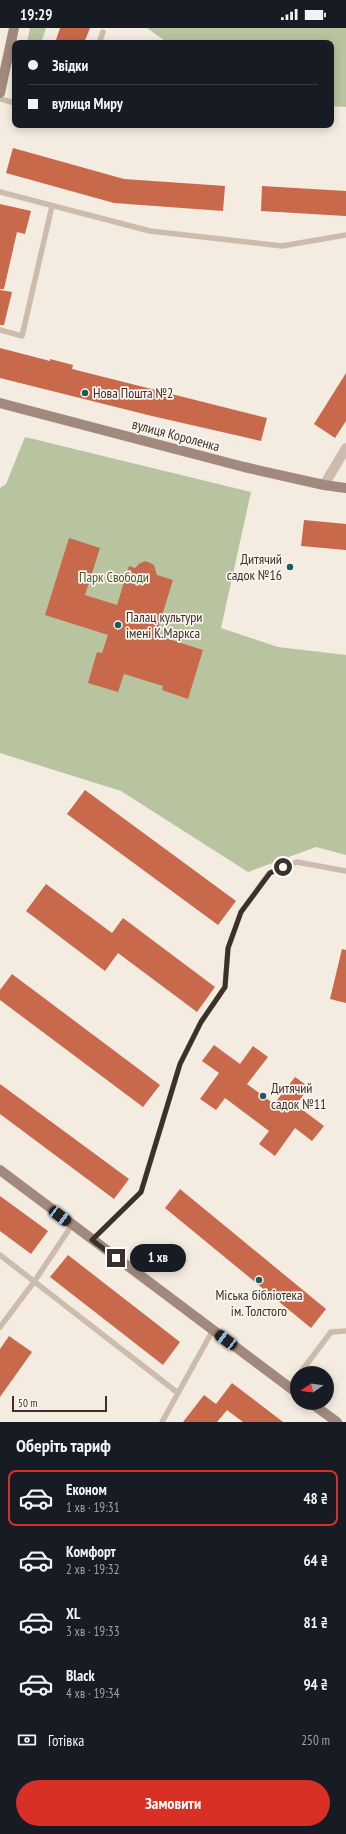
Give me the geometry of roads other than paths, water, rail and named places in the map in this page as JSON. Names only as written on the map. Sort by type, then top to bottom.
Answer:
[{"type":"main road","points":[[0,92],[14,28]]},
{"type":"main road","name":"вулиця Короленка","points":[[0,403],[244,467],[324,485],[346,488]]},
{"type":"main road","points":[[0,1170],[290,1388]]},
{"type":"main road","points":[[321,1410],[337,1422]]},
{"type":"street","points":[[324,485],[346,448]]},
{"type":"lane","points":[[100,40],[103,32]]},
{"type":"lane","points":[[0,99],[12,103]]},
{"type":"lane","points":[[0,192],[150,231],[282,246],[346,235]]},
{"type":"lane","points":[[0,330],[22,336],[52,206]]},
{"type":"lane","points":[[92,1240],[141,1192],[180,1064],[201,1022],[225,987],[228,948],[241,912],[270,873],[297,862],[346,871]]},
{"type":"lane","points":[[0,1327],[34,1282],[72,1225]]},
{"type":"lane","points":[[0,1255],[178,1394]]},
{"type":"lane","points":[[162,1422],[213,1330]]},
{"type":"lane","points":[[305,1366],[331,1332],[346,1331]]},
{"type":"place","name":"Нова Пошта №2","points":[[85,393]]},
{"type":"place","name":"Дитячий садок №16","points":[[290,567]]},
{"type":"place","name":"Палац культури імені К.Маркса","points":[[118,625]]},
{"type":"place","name":"Дитячий садок №11","points":[[263,1096]]},
{"type":"place","name":"Міська бібліотека ім. Толстого","points":[[259,1280]]},
{"type":"park label","name":"Парк Свободи","points":[[114,577]]}]
